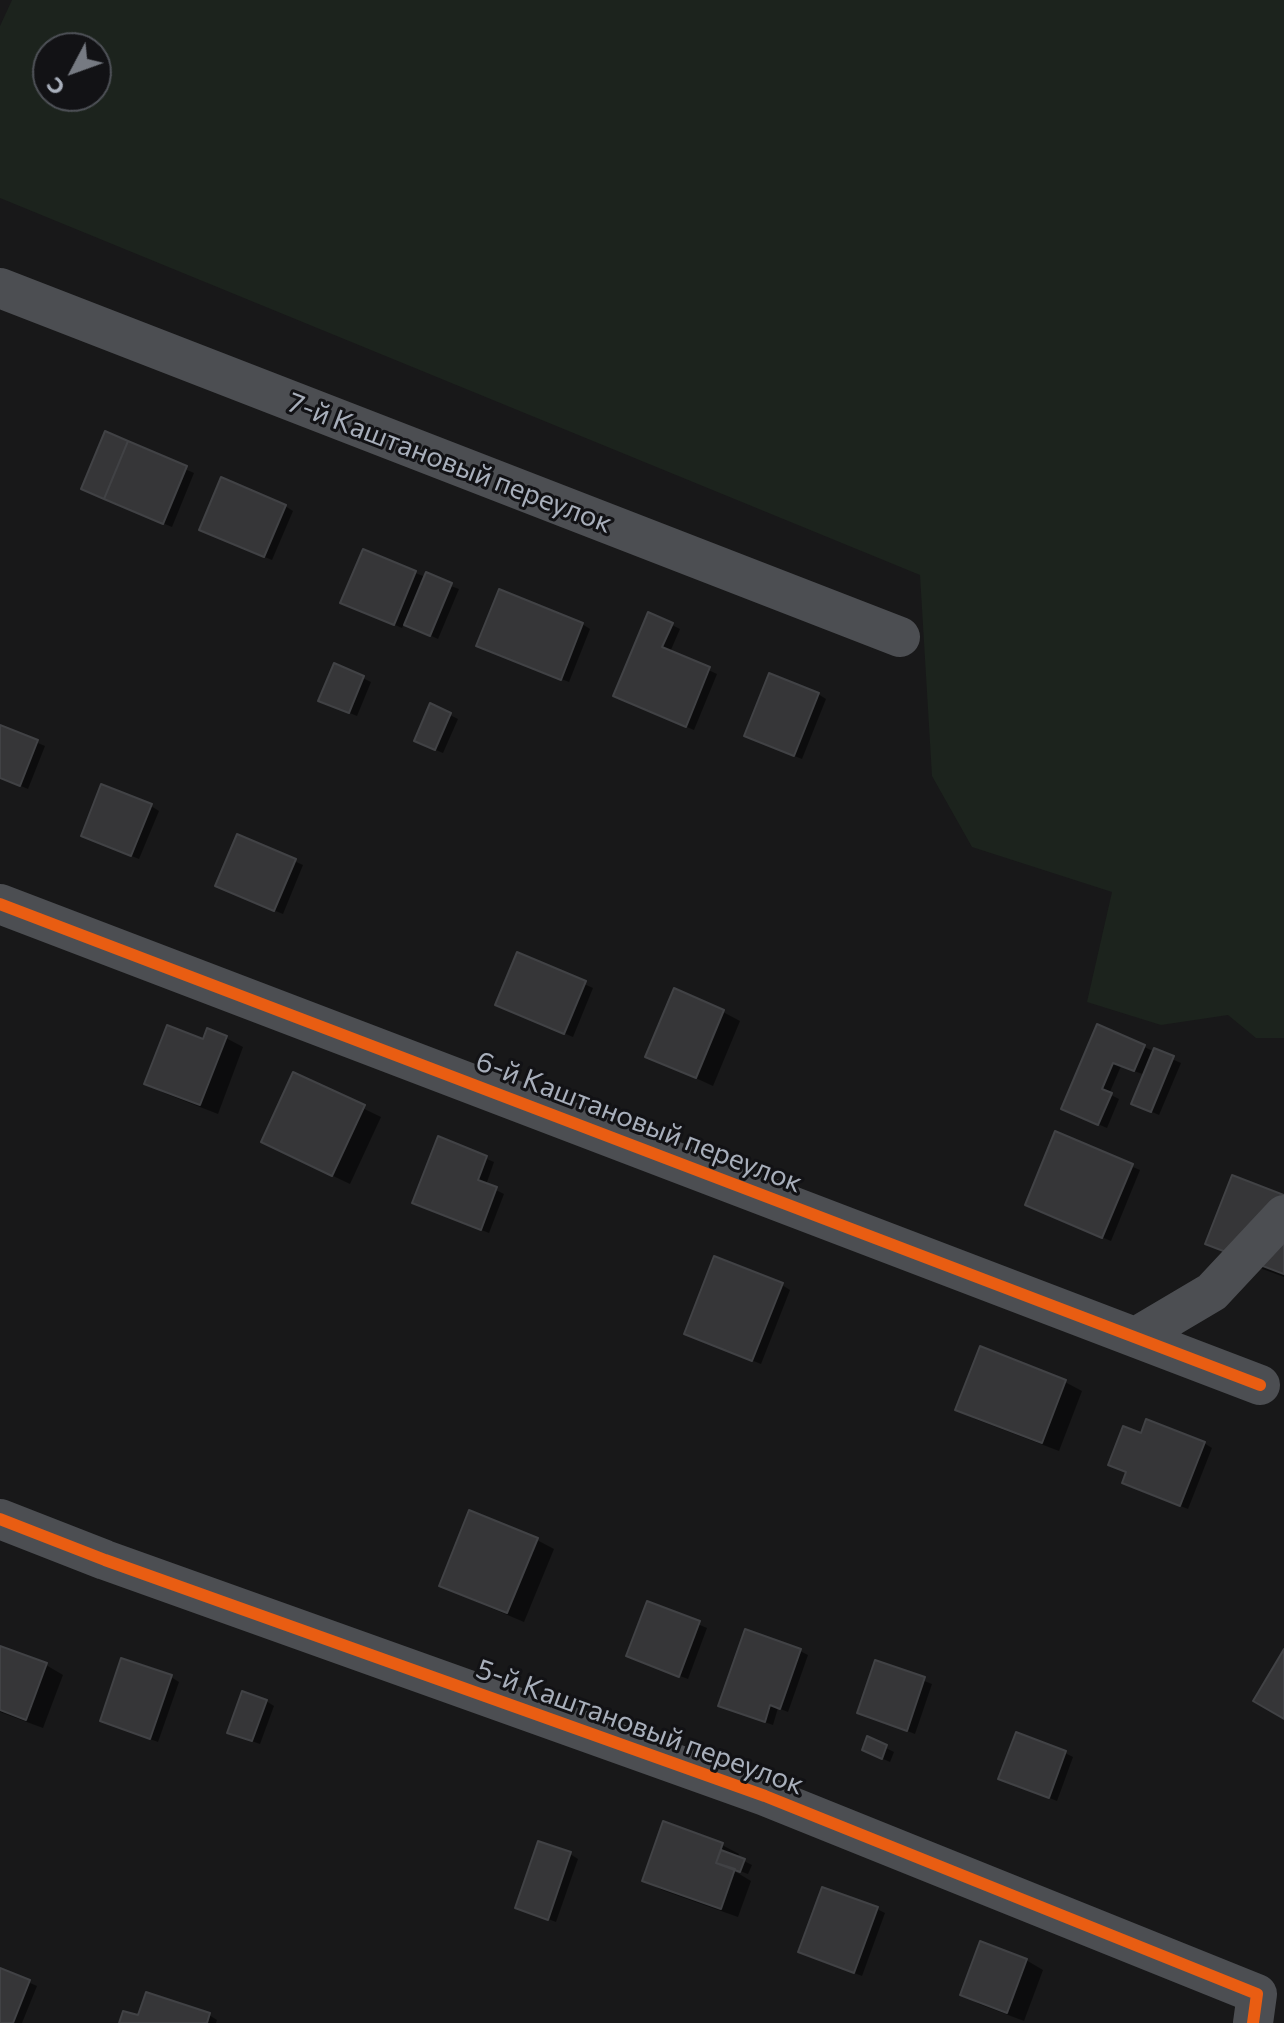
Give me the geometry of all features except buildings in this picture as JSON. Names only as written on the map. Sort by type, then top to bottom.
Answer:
[{"type":"street","name":"7-й Каштановый переулок","points":[[0,288],[900,637]]},
{"type":"street","name":"6-й Каштановый переулок","points":[[0,904],[1260,1385]]},
{"type":"street","points":[[1136,1337],[1212,1292],[1284,1215]]},
{"type":"street","name":"5-й Каштановый переулок","points":[[0,1519],[105,1560],[765,1796],[1255,2009]]},
{"type":"shaded area","points":[[12,0],[1284,0],[1284,1038],[1256,1038],[1228,1015],[1161,1025],[1087,1002],[1112,892],[972,847],[932,776],[920,575],[0,198],[0,26]]},
{"type":"cycle path","points":[[0,904],[1260,1385]]},
{"type":"cycle path","points":[[0,1519],[105,1560],[765,1796],[1257,1994],[1253,2023]]}]
